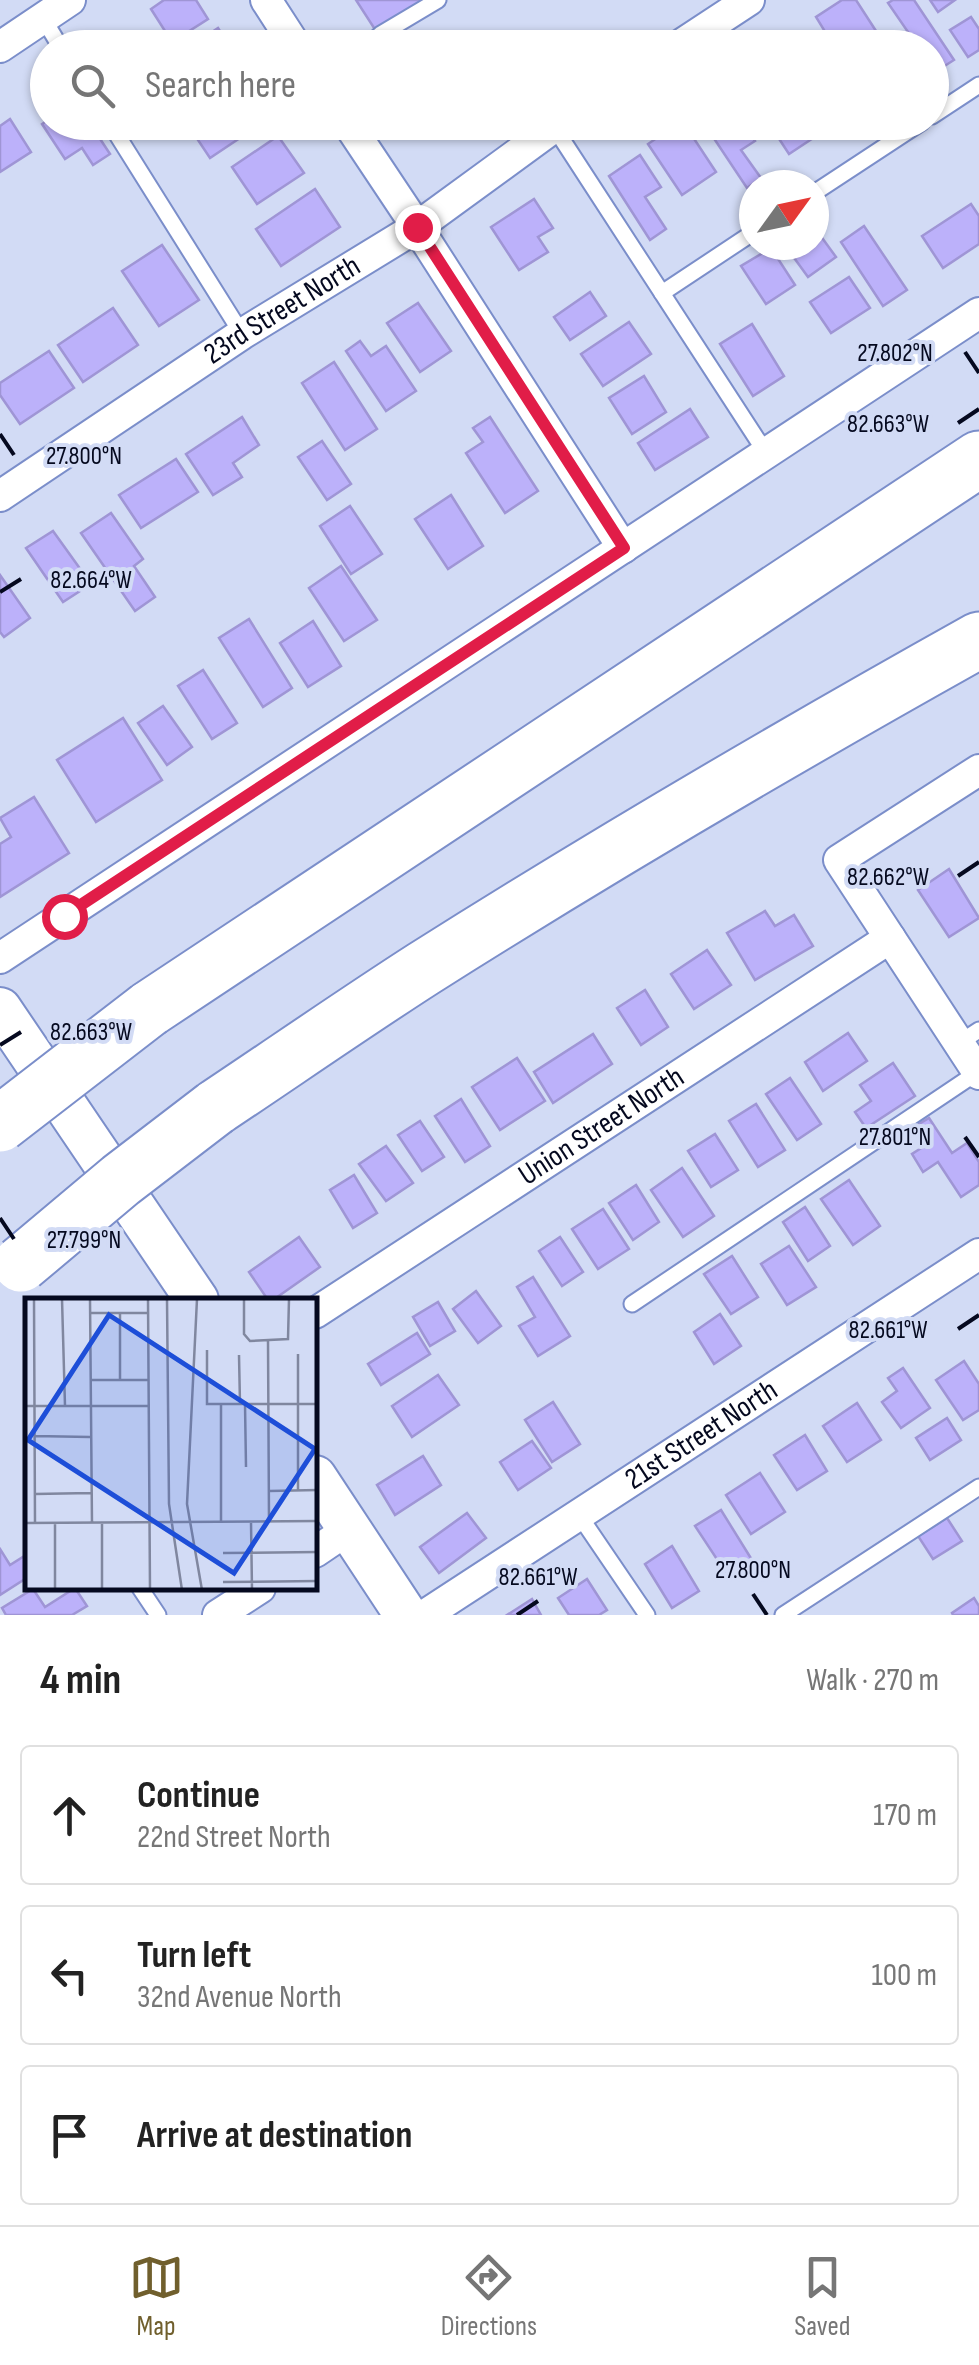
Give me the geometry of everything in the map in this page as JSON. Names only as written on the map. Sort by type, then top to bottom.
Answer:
[{"type":"highway","points":[[0,1124],[150,1009],[979,459]]},
{"type":"highway","points":[[11,1274],[121,1180],[215,1108],[420,971],[617,849],[979,640]]},
{"type":"street","points":[[0,47],[70,0]]},
{"type":"street","points":[[266,0],[285,30]]},
{"type":"street","points":[[703,30],[748,0]]},
{"type":"street","points":[[359,140],[624,548]]},
{"type":"street","name":"23rd Street North","points":[[0,496],[242,334],[417,227],[536,140]]},
{"type":"street","points":[[0,958],[979,313]]},
{"type":"street","points":[[978,1073],[969,1037],[890,938],[839,860],[979,770]]},
{"type":"street","name":"Union Street North","points":[[318,1311],[890,938]]},
{"type":"street","points":[[0,1009],[197,1298]]},
{"type":"street","name":"21st Street North","points":[[425,1615],[979,1254]]},
{"type":"street","points":[[318,1488],[332,1540],[406,1615]]},
{"type":"street","points":[[218,1615],[257,1590]]},
{"type":"lane","points":[[388,30],[438,0]]},
{"type":"lane","points":[[42,18],[50,30]]},
{"type":"lane","points":[[949,105],[979,85]]},
{"type":"lane","points":[[119,140],[242,334]]},
{"type":"lane","points":[[566,140],[766,454]]},
{"type":"lane","points":[[829,183],[895,140]]},
{"type":"lane","points":[[662,292],[739,242]]},
{"type":"lane","points":[[632,1304],[978,1073]]},
{"type":"lane","points":[[783,1615],[979,1487]]},
{"type":"lane","points":[[579,1515],[647,1615]]},
{"type":"lane","points":[[141,1590],[158,1615]]},
{"type":"building","points":[[164,0],[196,0],[208,19],[191,30],[164,30],[151,9]]},
{"type":"building","points":[[356,0],[423,0],[378,30]]},
{"type":"building","points":[[842,0],[856,0],[875,30],[824,30],[816,17]]},
{"type":"building","points":[[914,0],[934,30],[907,30],[888,3]]},
{"type":"building","points":[[930,0],[955,0],[938,12]]},
{"type":"building","points":[[971,17],[979,29],[979,50],[968,57],[950,30]]},
{"type":"building","points":[[10,119],[31,152],[0,172],[0,126]]},
{"type":"building","points":[[53,140],[101,140],[110,154],[93,165],[82,148],[65,159]]},
{"type":"building","points":[[198,140],[237,140],[210,158]]},
{"type":"building","points":[[272,140],[281,140],[304,173],[257,204],[232,167]]},
{"type":"building","points":[[654,140],[695,140],[716,172],[682,195],[648,144]]},
{"type":"building","points":[[715,140],[754,140],[741,150],[755,170],[739,170],[739,176]]},
{"type":"building","points":[[780,140],[810,140],[789,154]]},
{"type":"building","points":[[640,155],[661,187],[645,197],[666,229],[650,240],[609,176]]},
{"type":"building","points":[[315,189],[340,227],[281,266],[256,229]]},
{"type":"building","points":[[534,199],[553,228],[538,237],[548,252],[519,270],[491,227]]},
{"type":"building","points":[[971,204],[979,216],[979,244],[943,268],[922,236]]},
{"type":"building","points":[[864,226],[907,290],[883,306],[841,242]]},
{"type":"building","points":[[162,245],[199,300],[159,326],[122,271]]},
{"type":"building","points":[[829,247],[836,257],[808,277],[796,260],[829,260]]},
{"type":"building","points":[[751,260],[779,260],[795,285],[766,304],[741,266]]},
{"type":"building","points":[[849,277],[870,308],[831,333],[810,302]]},
{"type":"building","points":[[590,292],[606,316],[570,340],[554,317]]},
{"type":"building","points":[[418,303],[451,351],[420,372],[387,323]]},
{"type":"building","points":[[113,308],[138,345],[83,382],[58,345]]},
{"type":"building","points":[[629,322],[651,354],[603,386],[581,354]]},
{"type":"building","points":[[752,324],[784,376],[753,396],[720,344]]},
{"type":"building","points":[[360,341],[371,356],[386,346],[416,391],[386,411],[346,351]]},
{"type":"building","points":[[49,351],[74,388],[20,424],[0,395],[0,383]]},
{"type":"building","points":[[334,362],[377,429],[345,450],[302,383]]},
{"type":"building","points":[[644,376],[666,412],[632,434],[609,398]]},
{"type":"building","points":[[690,409],[708,437],[655,470],[638,443]]},
{"type":"building","points":[[242,417],[259,445],[233,463],[242,477],[213,495],[186,454]]},
{"type":"building","points":[[490,417],[538,491],[505,513],[466,453],[483,442],[473,428]]},
{"type":"building","points":[[322,441],[351,484],[327,500],[298,457]]},
{"type":"building","points":[[176,459],[198,492],[141,528],[119,495]]},
{"type":"building","points":[[451,495],[483,546],[448,569],[415,519]]},
{"type":"building","points":[[350,506],[382,554],[351,574],[320,526]]},
{"type":"building","points":[[111,513],[143,559],[134,566],[155,597],[135,611],[81,533]]},
{"type":"building","points":[[53,531],[91,584],[63,602],[26,548]]},
{"type":"building","points":[[341,566],[377,620],[344,641],[309,588]]},
{"type":"building","points":[[0,575],[30,618],[4,637],[0,632]]},
{"type":"building","points":[[249,619],[292,688],[263,707],[219,638]]},
{"type":"building","points":[[313,621],[341,666],[308,687],[280,643]]},
{"type":"building","points":[[203,670],[237,723],[212,739],[178,686]]},
{"type":"building","points":[[163,706],[192,747],[167,765],[138,723]]},
{"type":"building","points":[[123,718],[162,780],[96,822],[57,760]]},
{"type":"building","points":[[34,797],[69,853],[0,897],[0,844],[11,837],[0,818]]},
{"type":"building","points":[[949,869],[979,918],[949,937],[918,890]]},
{"type":"building","points":[[765,911],[775,926],[794,915],[813,946],[755,980],[727,933]]},
{"type":"building","points":[[707,950],[731,985],[694,1009],[671,974]]},
{"type":"building","points":[[645,990],[668,1027],[641,1045],[617,1008]]},
{"type":"building","points":[[848,1033],[867,1061],[823,1091],[805,1062]]},
{"type":"building","points":[[593,1034],[612,1064],[553,1103],[534,1072]]},
{"type":"building","points":[[517,1058],[545,1101],[500,1130],[472,1087]]},
{"type":"building","points":[[893,1063],[915,1096],[866,1128],[855,1112],[871,1101],[860,1085]]},
{"type":"building","points":[[790,1078],[821,1124],[797,1140],[766,1094]]},
{"type":"building","points":[[461,1099],[490,1146],[465,1162],[435,1116]]},
{"type":"building","points":[[756,1104],[785,1150],[758,1167],[729,1121]]},
{"type":"building","points":[[929,1118],[952,1153],[967,1143],[979,1162],[979,1185],[961,1197],[938,1162],[923,1172],[912,1154],[926,1145],[914,1127]]},
{"type":"building","points":[[420,1121],[444,1157],[422,1171],[398,1135]]},
{"type":"building","points":[[715,1134],[738,1170],[711,1187],[688,1151]]},
{"type":"building","points":[[386,1146],[413,1183],[386,1201],[359,1164]]},
{"type":"building","points":[[682,1168],[714,1216],[683,1237],[651,1190]]},
{"type":"building","points":[[354,1175],[377,1213],[353,1228],[330,1190]]},
{"type":"building","points":[[849,1180],[880,1226],[853,1245],[821,1199]]},
{"type":"building","points":[[636,1185],[659,1222],[633,1240],[609,1203]]},
{"type":"building","points":[[805,1207],[830,1246],[808,1261],[783,1222]]},
{"type":"building","points":[[603,1209],[629,1249],[598,1269],[572,1229]]},
{"type":"building","points":[[299,1237],[320,1267],[276,1298],[267,1298],[249,1272]]},
{"type":"building","points":[[560,1237],[583,1272],[562,1286],[539,1251]]},
{"type":"building","points":[[789,1246],[816,1287],[787,1305],[761,1264]]},
{"type":"building","points":[[732,1256],[758,1297],[731,1314],[704,1274]]},
{"type":"building","points":[[533,1277],[570,1336],[538,1356],[519,1326],[535,1317],[517,1287]]},
{"type":"building","points":[[476,1291],[501,1326],[478,1343],[453,1309]]},
{"type":"building","points":[[438,1302],[455,1331],[430,1346],[413,1317]]},
{"type":"building","points":[[720,1314],[741,1346],[714,1364],[694,1332]]},
{"type":"building","points":[[417,1333],[430,1354],[381,1385],[368,1364]]},
{"type":"building","points":[[964,1361],[979,1384],[979,1410],[963,1420],[936,1380]]},
{"type":"building","points":[[903,1368],[930,1408],[901,1428],[882,1402],[897,1391],[888,1378]]},
{"type":"building","points":[[438,1375],[459,1405],[412,1437],[392,1406]]},
{"type":"building","points":[[553,1402],[580,1444],[552,1462],[525,1420]]},
{"type":"building","points":[[857,1403],[881,1440],[847,1462],[823,1426]]},
{"type":"building","points":[[947,1418],[961,1440],[930,1460],[916,1438]]},
{"type":"building","points":[[805,1435],[827,1471],[797,1490],[774,1455]]},
{"type":"building","points":[[532,1441],[551,1468],[518,1490],[500,1462]]},
{"type":"building","points":[[423,1456],[441,1485],[395,1515],[377,1485]]},
{"type":"building","points":[[760,1473],[785,1512],[751,1534],[726,1495]]},
{"type":"building","points":[[721,1510],[752,1560],[728,1576],[695,1526]]},
{"type":"building","points":[[467,1513],[486,1538],[439,1573],[420,1547]]},
{"type":"building","points":[[947,1518],[962,1541],[933,1559],[918,1536]]},
{"type":"building","points":[[672,1546],[699,1591],[672,1608],[645,1564]]},
{"type":"building","points":[[0,1549],[10,1565],[25,1556],[25,1579],[0,1595]]},
{"type":"building","points":[[587,1579],[607,1610],[599,1615],[569,1615],[558,1598]]},
{"type":"building","points":[[31,1590],[45,1607],[72,1590],[76,1590],[87,1606],[72,1615],[6,1615],[2,1608]]},
{"type":"building","points":[[974,1598],[979,1615],[953,1615],[952,1613]]},
{"type":"building","points":[[532,1599],[541,1615],[507,1615]]},
{"type":"route","points":[[64,916],[624,548],[417,227]]}]
